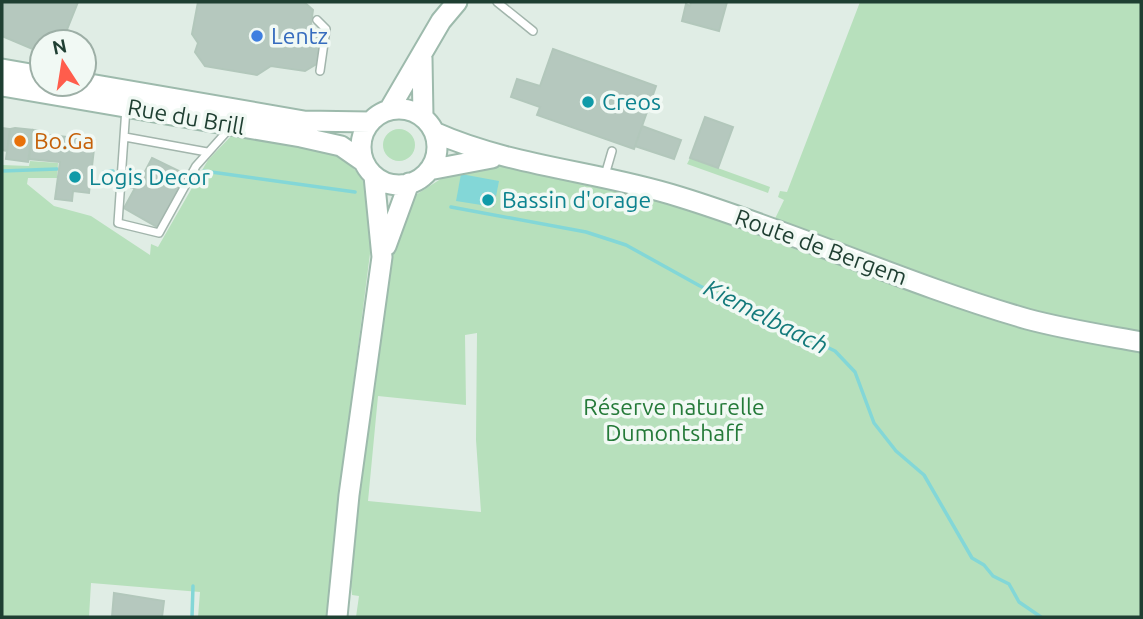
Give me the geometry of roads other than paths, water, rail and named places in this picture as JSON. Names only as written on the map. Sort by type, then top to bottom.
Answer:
[{"type":"main road","points":[[382,257],[369,169],[362,141],[370,122],[389,110],[441,22],[457,2]]},
{"type":"main road","points":[[369,169],[385,182],[409,183],[429,170],[437,152],[429,124],[422,55]]},
{"type":"main road","points":[[2,69],[28,74]]},
{"type":"main road","name":"Rue du Brill","points":[[98,85],[304,121],[370,122]]},
{"type":"main road","name":"Rue du Brill","points":[[2,86],[341,146],[369,169]]},
{"type":"main road","points":[[389,110],[412,111],[429,124]]},
{"type":"main road","name":"Route de Bergem","points":[[429,124],[500,157],[605,176],[730,213],[993,309],[1072,330],[1141,342]]},
{"type":"main road","name":"Route de Bergem","points":[[429,170],[500,157]]},
{"type":"main road","points":[[337,617],[355,452],[382,257],[409,183]]},
{"type":"lane","points":[[498,2],[533,31]]},
{"type":"lane","points":[[317,20],[326,29],[320,71]]},
{"type":"lane","points":[[126,107],[118,223],[159,233],[207,152],[233,125]]},
{"type":"lane","points":[[125,137],[207,152]]},
{"type":"lane","points":[[605,176],[612,151]]},
{"type":"water","points":[[461,174],[499,181],[494,207],[456,201]]},
{"type":"waterway","name":"Kiemelbaach","points":[[2,171],[57,169]]},
{"type":"waterway","name":"Kiemelbaach","points":[[104,172],[113,171]]},
{"type":"waterway","name":"Kiemelbaach","points":[[204,171],[355,192]]},
{"type":"waterway","name":"Kiemelbaach","points":[[451,207],[586,232],[626,245],[700,286],[835,351],[855,372],[874,423],[896,451],[924,475],[972,558],[984,565],[993,576],[1009,584],[1019,602],[1041,617]]},
{"type":"waterway","points":[[192,617],[193,586]]},
{"type":"place","name":"Lentz","points":[[257,36]]},
{"type":"place","name":"Creos","points":[[588,102]]},
{"type":"place","name":"Bo.Ga","points":[[20,141]]},
{"type":"place","name":"Logis Decor","points":[[75,177]]},
{"type":"place","name":"Bassin d'orage","points":[[488,200]]},
{"type":"park label","name":"Réserve naturelle Dumontshaff","points":[[674,420]]}]
